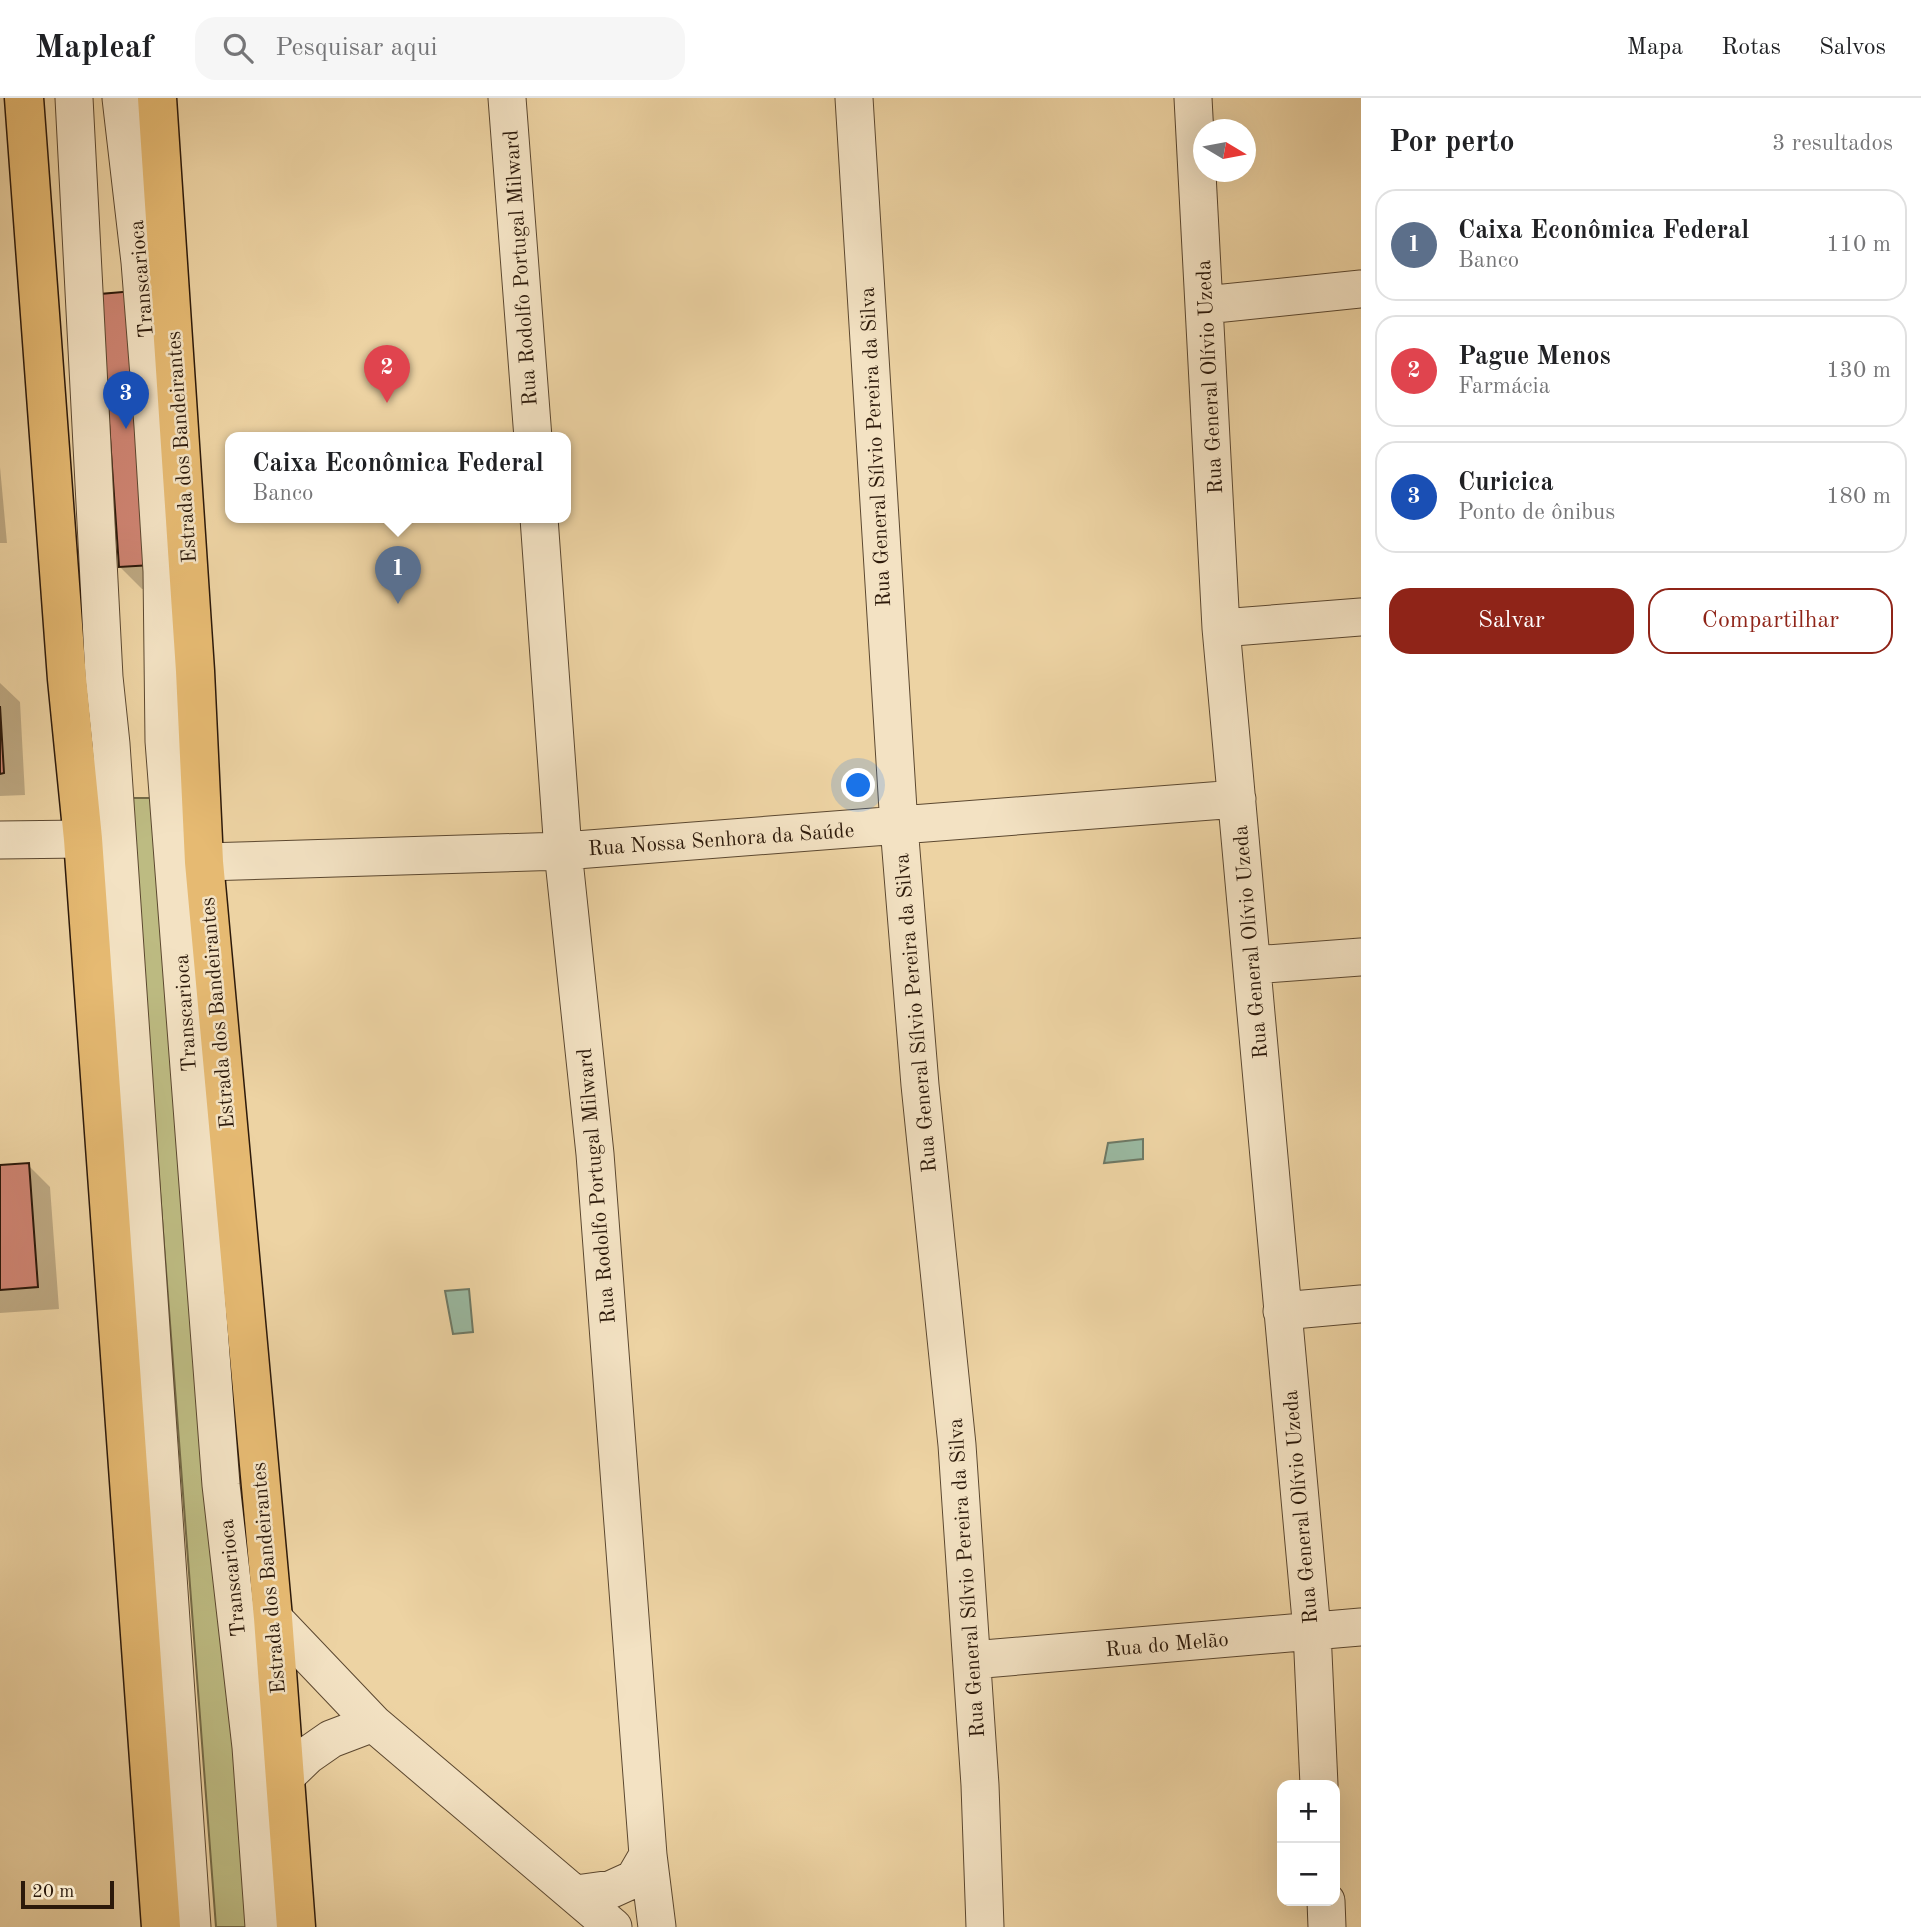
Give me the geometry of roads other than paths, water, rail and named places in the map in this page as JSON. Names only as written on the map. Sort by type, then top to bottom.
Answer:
[{"type":"main road","points":[[24,98],[67,680],[83,839],[161,1927]]},
{"type":"main road","name":"Estrada dos Bandeirantes","points":[[131,102],[195,671],[204,862],[273,1618],[296,1927]]},
{"type":"street","points":[[74,98],[103,650],[192,1927]]},
{"type":"street","name":"Rua Rodolfo Portugal Milward","points":[[507,98],[533,432]]},
{"type":"street","name":"Rua General Sílvio Pereira da Silva","points":[[854,98],[898,826],[920,1085],[957,1444],[980,1785],[985,1927]]},
{"type":"street","name":"Rua General Olívio Uzeda","points":[[1193,98],[1206,304],[1221,628],[1312,1631],[1319,1780]]},
{"type":"street","name":"Transcarioca","points":[[131,102],[162,571],[164,741],[221,1485],[251,1747],[264,1927]]},
{"type":"street","points":[[1206,304],[1361,289]]},
{"type":"street","name":"Rua Rodolfo Portugal Milward","points":[[539,523],[563,851],[596,1168],[648,1855],[657,1927]]},
{"type":"street","points":[[1221,628],[1361,617]]},
{"type":"street","points":[[111,744],[164,741]]},
{"type":"street","name":"Rua Nossa Senhora da Saúde","points":[[204,862],[563,851],[1237,800]]},
{"type":"street","points":[[0,840],[83,839]]},
{"type":"street","points":[[1252,965],[1361,957]]},
{"type":"street","points":[[1282,1311],[1361,1304]]},
{"type":"street","points":[[273,1618],[373,1723],[613,1927]]},
{"type":"street","name":"Rua do Melão","points":[[972,1660],[1361,1628]]},
{"type":"street","points":[[284,1778],[331,1738],[373,1723]]},
{"type":"street","points":[[576,1894],[612,1889],[634,1879],[648,1855]]},
{"type":"street","points":[[1326,1906],[1327,1927]]},
{"type":"place","name":"Pague Menos","points":[[387,403]]},
{"type":"place","name":"Curicica","points":[[126,429]]},
{"type":"place","name":"Caixa Econômica Federal","points":[[398,604]]}]
